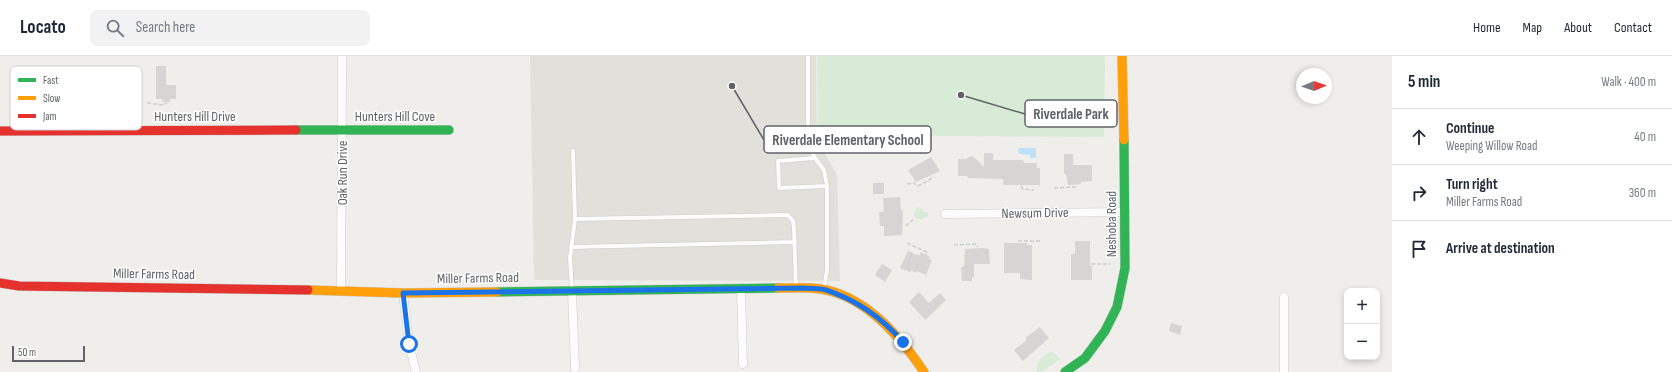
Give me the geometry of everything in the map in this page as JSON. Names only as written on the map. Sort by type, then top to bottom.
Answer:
[{"type":"street","name":"Oak Run Drive","points":[[342,56],[342,290]]},
{"type":"street","name":"Neshoba Road","points":[[1065,372],[1085,358],[1111,322],[1117,307],[1125,268],[1122,56]]},
{"type":"street","name":"Hunters Hill Cove","points":[[342,130],[449,130]]},
{"type":"street","name":"Hunters Hill Drive","points":[[0,131],[342,130]]},
{"type":"street","name":"Newsum Drive","points":[[945,214],[1125,212]]},
{"type":"street","name":"Miller Farms Road","points":[[0,283],[19,286],[342,290],[403,293],[796,288],[824,290],[850,300],[882,320],[908,350],[924,372]]},
{"type":"street","points":[[741,289],[743,364]]},
{"type":"street","points":[[572,291],[575,368]]},
{"type":"street","points":[[403,293],[409,344],[416,372]]},
{"type":"street","points":[[1284,297],[1284,372]]},
{"type":"lane","points":[[808,56],[808,144],[815,158],[824,170],[827,186],[827,270],[824,290]]},
{"type":"lane","points":[[572,291],[570,258],[575,219],[573,151]]},
{"type":"lane","points":[[815,158],[778,161],[779,188],[827,186]]},
{"type":"lane","points":[[575,219],[788,215],[793,221],[796,288]]},
{"type":"lane","points":[[571,247],[795,242]]},
{"type":"path","points":[[147,103],[162,105],[167,103]]},
{"type":"path","points":[[907,184],[914,183],[918,186],[934,177]]},
{"type":"path","points":[[1021,186],[1022,189],[1034,190]]},
{"type":"path","points":[[1054,188],[1076,187]]},
{"type":"path","points":[[906,226],[913,220]]},
{"type":"path","points":[[1018,241],[1041,241]]},
{"type":"path","points":[[906,243],[927,252],[926,255]]},
{"type":"path","points":[[954,245],[976,244],[978,247]]},
{"type":"path","points":[[1091,264],[1111,264]]},
{"type":"shaded area","points":[[530,56],[816,56],[817,141],[837,174],[840,281],[534,280]]},
{"type":"green space","points":[[817,56],[1105,56],[1104,137],[818,135]]},
{"type":"green space","points":[[918,207],[924,210],[924,212],[928,212],[928,216],[921,219],[915,217],[914,212]]},
{"type":"green space","points":[[1050,352],[1054,353],[1060,359],[1041,372],[1037,372],[1038,363]]},
{"type":"water","points":[[1036,148],[1036,158],[1030,158],[1030,155],[1019,154],[1018,149]]},
{"type":"building","points":[[156,66],[166,66],[166,85],[176,85],[176,99],[170,99],[170,102],[163,102],[162,99],[156,99]]},
{"type":"building","points":[[984,153],[993,153],[993,160],[1022,160],[1025,163],[1037,163],[1037,168],[1040,168],[1040,185],[1003,185],[1003,179],[968,178],[967,176],[958,176],[958,159],[966,159],[973,156],[984,167]]},
{"type":"building","points":[[1064,154],[1073,154],[1073,165],[1092,165],[1092,181],[1068,185],[1066,174],[1064,174]]},
{"type":"building","points":[[931,157],[940,171],[916,182],[908,170]]},
{"type":"building","points":[[873,183],[884,183],[884,194],[873,194]]},
{"type":"building","points":[[900,197],[901,210],[903,210],[902,235],[884,236],[884,226],[880,226],[879,212],[884,212],[883,198]]},
{"type":"building","points":[[1075,241],[1090,241],[1090,266],[1092,266],[1092,280],[1071,280],[1071,254],[1075,254]]},
{"type":"building","points":[[1004,243],[1027,243],[1027,245],[1032,245],[1032,280],[1020,279],[1020,273],[1004,273]]},
{"type":"building","points":[[965,249],[989,249],[990,264],[974,264],[974,277],[972,277],[972,281],[962,281],[961,267],[964,267]]},
{"type":"building","points":[[908,251],[917,255],[920,255],[921,252],[930,257],[929,259],[932,260],[926,275],[917,271],[916,273],[911,270],[910,272],[900,268]]},
{"type":"building","points":[[882,264],[892,270],[885,282],[875,275]]},
{"type":"building","points":[[919,292],[929,303],[940,293],[946,300],[925,320],[909,302]]},
{"type":"building","points":[[1171,323],[1182,326],[1180,335],[1169,331]]},
{"type":"building","points":[[1040,327],[1049,338],[1023,361],[1014,350],[1027,340],[1025,338]]},
{"type":"traffic: fast","points":[[296,130],[449,130]]},
{"type":"traffic: fast","points":[[1065,372],[1085,358],[1105,331],[1117,307],[1125,268],[1124,140]]},
{"type":"traffic: fast","points":[[497,292],[778,288]]},
{"type":"traffic: slow","points":[[1122,56],[1124,140]]},
{"type":"traffic: slow","points":[[778,288],[821,289],[837,293],[853,300],[867,309],[893,332],[915,358],[924,372]]},
{"type":"traffic: slow","points":[[308,290],[403,293],[497,292]]},
{"type":"traffic: jam","points":[[0,131],[296,130]]},
{"type":"traffic: jam","points":[[0,283],[19,286],[308,290]]},
{"type":"place","name":"Riverdale Elementary School","points":[[732,86]]},
{"type":"place","name":"Riverdale Park","points":[[961,95]]},
{"type":"route","points":[[409,344],[403,293],[804,288],[824,290],[850,300],[882,320],[903,342]]}]
